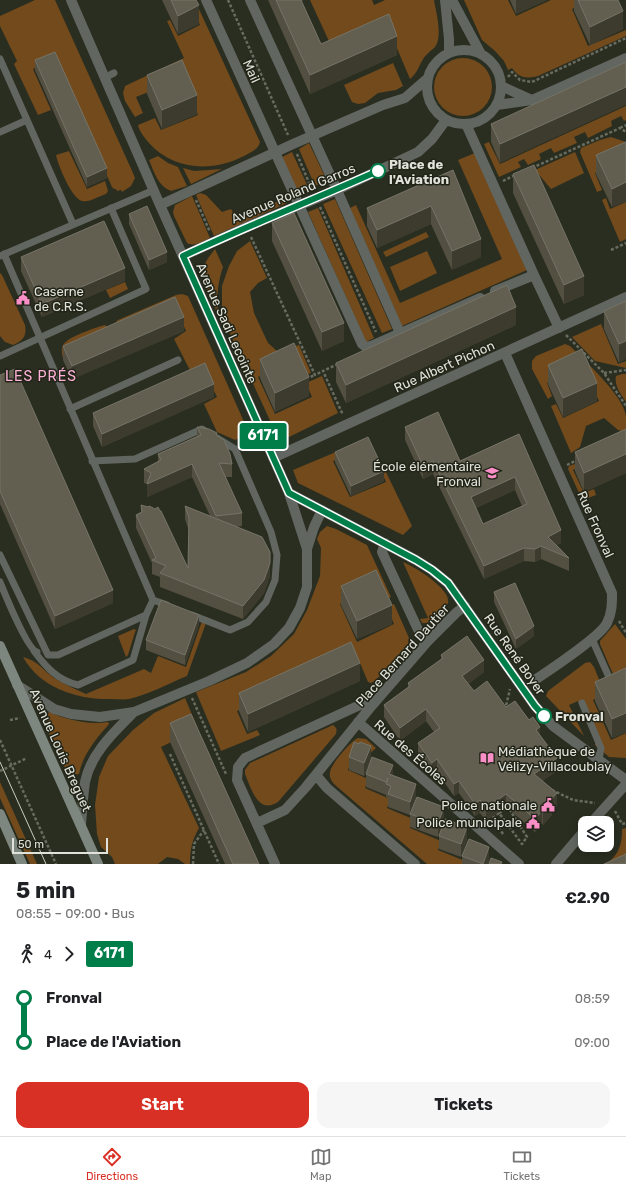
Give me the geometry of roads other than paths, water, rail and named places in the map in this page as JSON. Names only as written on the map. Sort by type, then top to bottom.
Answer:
[{"type":"main road","name":"Avenue Louis Breguet","points":[[0,646],[98,864]]},
{"type":"main road","points":[[0,814],[22,864]]},
{"type":"street","name":"Avenue Sadi Lecointe","points":[[71,0],[110,75],[160,205],[289,493],[307,549]]},
{"type":"street","name":"Mail","points":[[206,0],[362,344],[371,346],[400,333],[250,0]]},
{"type":"street","points":[[445,0],[449,53]]},
{"type":"street","points":[[452,0],[481,54],[493,64],[497,71],[501,86],[497,105],[484,119],[476,123],[466,124],[456,124],[446,120],[432,107],[427,93],[430,72],[438,61],[449,53],[465,50],[481,54]]},
{"type":"street","points":[[497,105],[532,100],[626,58]]},
{"type":"street","points":[[160,205],[274,152],[383,104],[405,98],[428,78]]},
{"type":"street","points":[[501,86],[532,100]]},
{"type":"street","name":"Avenue Roland Garros","points":[[183,256],[299,204],[336,190],[418,152],[432,139],[446,120]]},
{"type":"street","points":[[466,124],[559,328]]},
{"type":"street","points":[[400,333],[534,275]]},
{"type":"street","name":"Rue Albert Pichon","points":[[273,458],[626,297]]},
{"type":"street","name":"Rue Fronval","points":[[504,353],[612,593],[612,610],[607,624],[592,639],[535,680]]},
{"type":"street","name":"Rue René Boyer","points":[[289,493],[385,543],[432,570],[448,583],[535,706],[553,726],[626,780]]},
{"type":"street","name":"Avenue Sadi Lecointe","points":[[17,685],[54,709],[71,714],[100,717],[134,712],[189,690],[247,663],[274,644],[289,628],[300,608],[307,587],[307,549],[314,527],[322,510]]},
{"type":"street","points":[[385,543],[382,552],[420,636],[428,642]]},
{"type":"street","name":"Place Bernard Dautier","points":[[257,823],[285,810],[316,775],[369,709],[428,642],[457,612],[465,606]]},
{"type":"street","points":[[275,864],[237,780],[238,767],[245,758],[362,704],[369,709]]},
{"type":"street","name":"Avenue Sadi Lecointe","points":[[81,825],[85,782],[88,772],[106,740],[134,712]]},
{"type":"street","name":"Rue des Écoles","points":[[358,722],[519,864]]},
{"type":"street","points":[[316,775],[327,788],[415,864]]},
{"type":"street","points":[[597,816],[626,784]]},
{"type":"street","points":[[556,864],[578,838]]},
{"type":"lane","points":[[0,59],[73,224]]},
{"type":"lane","points":[[0,132],[27,120]]},
{"type":"lane","points":[[154,190],[2,255],[40,338],[153,600],[174,608]]},
{"type":"lane","points":[[0,355],[146,289],[111,208]]},
{"type":"lane","points":[[70,409],[178,360]]},
{"type":"lane","points":[[92,461],[135,459],[202,429],[235,449],[271,532],[278,555],[275,580],[266,602],[248,622],[230,630],[188,613]]},
{"type":"lane","points":[[0,555],[48,654]]},
{"type":"lane","points":[[0,582],[27,642],[47,668],[69,682],[78,685],[133,660],[146,615],[153,600]]},
{"type":"lane","points":[[34,651],[58,655],[146,615]]},
{"type":"lane","points":[[592,639],[613,686]]},
{"type":"lane","points":[[582,703],[601,748],[599,760]]},
{"type":"tram line","points":[[0,762],[46,864]]},
{"type":"place","name":"Place de l'Aviation","points":[[378,171]]},
{"type":"place","name":"Caserne de C.R.S.","points":[[23,298]]},
{"type":"place","name":"École élémentaire Fronval","points":[[492,473]]},
{"type":"place","name":"Fronval","points":[[544,716]]},
{"type":"place","name":"Médiathèque de Vélizy-Villacoublay","points":[[487,758]]},
{"type":"place","name":"Police nationale","points":[[548,805]]},
{"type":"place","name":"Police municipale","points":[[533,822]]},
{"type":"district","name":"LES PRÉS","points":[[41,376]]}]
